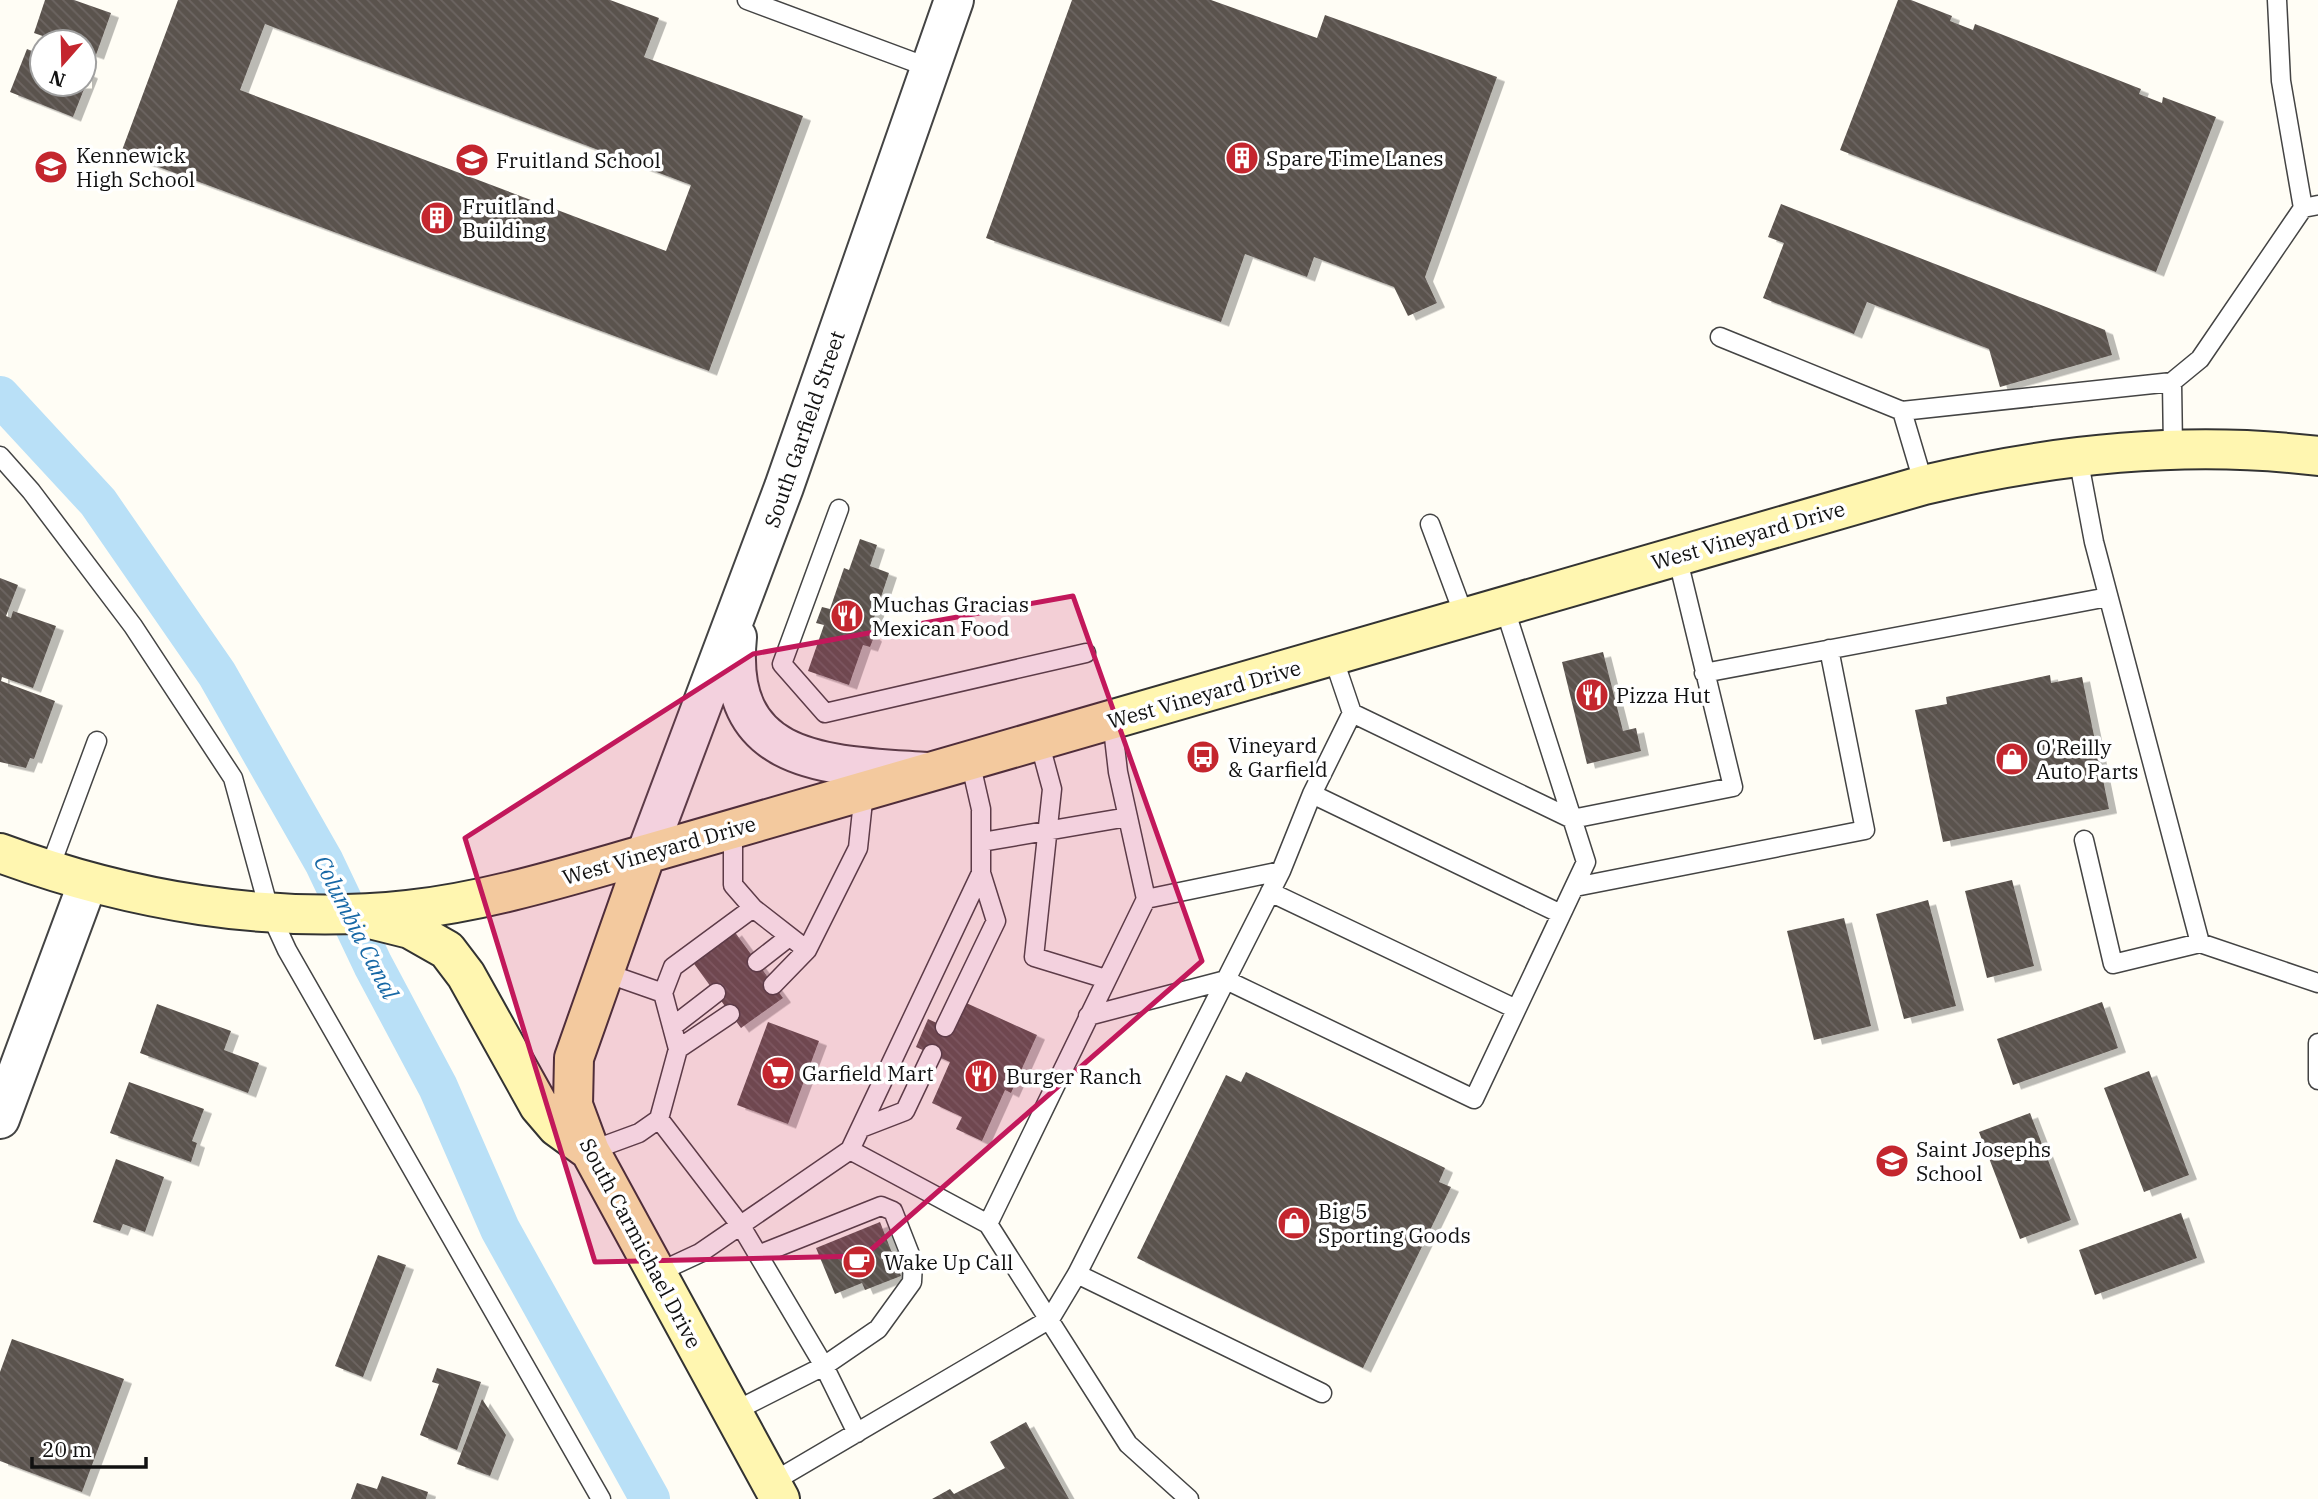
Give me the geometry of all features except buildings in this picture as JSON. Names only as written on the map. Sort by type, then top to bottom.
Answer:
[{"type":"main road","name":"West Vineyard Drive","points":[[378,916],[505,893],[646,854],[1924,485],[2017,465],[2174,449],[2280,451],[2318,456]]},
{"type":"main road","points":[[0,853],[88,882],[197,905],[270,913],[378,916],[410,929],[447,950],[466,975],[538,1106],[557,1127],[590,1151]]},
{"type":"main road","name":"South Carmichael Drive","points":[[646,854],[578,1041],[571,1079],[573,1105],[590,1151],[776,1491]]},
{"type":"street","name":"South Garfield Street","points":[[646,854],[739,607],[954,0]]},
{"type":"street","points":[[739,607],[735,676],[739,696],[762,733],[791,751],[830,763],[933,772]]},
{"type":"street","points":[[0,1119],[88,882]]},
{"type":"lane","points":[[747,0],[930,68]]},
{"type":"lane","points":[[1720,337],[1902,411],[2172,382],[2200,359],[2310,206],[2281,81],[2277,0]]},
{"type":"lane","points":[[2172,382],[2174,449]]},
{"type":"lane","points":[[1902,411],[1924,485]]},
{"type":"lane","points":[[0,456],[31,491],[133,626],[233,778],[270,913],[286,950],[601,1499]]},
{"type":"lane","points":[[2078,457],[2108,597],[2200,943]]},
{"type":"lane","points":[[839,509],[782,664],[825,713],[1086,653]]},
{"type":"lane","points":[[1430,524],[1465,618]]},
{"type":"lane","points":[[1352,713],[1572,819],[1734,787],[1677,556]]},
{"type":"lane","points":[[1704,673],[2108,597]]},
{"type":"lane","points":[[1088,1016],[1226,980],[1474,1099],[1586,862],[1504,606]]},
{"type":"lane","points":[[1575,887],[1865,830],[1829,649]]},
{"type":"lane","points":[[776,1491],[857,1433],[1050,1319],[1077,1274],[1281,872],[1312,794],[1352,713],[1333,657]]},
{"type":"lane","points":[[988,1224],[1146,899],[1118,772],[1112,720]]},
{"type":"lane","points":[[49,870],[97,741]]},
{"type":"lane","points":[[1039,741],[1052,789],[1034,957],[1106,979]]},
{"type":"lane","points":[[945,1027],[996,921],[981,873],[981,809],[970,761]]},
{"type":"lane","points":[[774,985],[807,950],[858,848],[864,792]]},
{"type":"lane","points":[[1312,794],[1562,914]]},
{"type":"lane","points":[[982,842],[1128,817]]},
{"type":"lane","points":[[733,829],[733,884],[752,908],[807,950]]},
{"type":"lane","points":[[2084,840],[2113,964],[2200,943],[2318,983]]},
{"type":"lane","points":[[1146,899],[1281,872]]},
{"type":"lane","points":[[657,1273],[700,1253],[850,1150],[981,873]]},
{"type":"lane","points":[[1270,892],[1516,1009]]},
{"type":"lane","points":[[590,1151],[639,1133],[659,1119],[678,1049],[663,993],[673,967],[752,908]]},
{"type":"lane","points":[[757,962],[789,937]]},
{"type":"lane","points":[[603,972],[663,993]]},
{"type":"lane","points":[[671,1027],[716,993]]},
{"type":"lane","points":[[678,1049],[730,1014]]},
{"type":"lane","points":[[2318,1043],[2318,1080]]},
{"type":"lane","points":[[861,1128],[905,1111],[932,1054]]},
{"type":"lane","points":[[659,1119],[741,1226],[824,1366],[857,1433]]},
{"type":"lane","points":[[850,1150],[988,1224],[1128,1444],[1189,1499]]},
{"type":"lane","points":[[733,1412],[824,1366],[878,1329],[912,1282],[913,1262],[893,1211],[881,1206],[867,1209],[758,1255]]},
{"type":"lane","points":[[1077,1274],[1322,1393]]},
{"type":"highlighted area","points":[[1073,596],[1202,961],[864,1256],[595,1262],[465,838],[753,654]]},
{"type":"waterway","name":"Columbia Canal","points":[[0,396],[98,502],[217,674],[324,862],[373,965],[438,1087],[500,1229],[650,1499]]},
{"type":"place","name":"Spare Time Lanes","points":[[1242,158]]},
{"type":"place","name":"Fruitland School","points":[[472,160]]},
{"type":"place","name":"Kennewick High School","points":[[51,167]]},
{"type":"place","name":"Fruitland Building","points":[[437,218]]},
{"type":"place","name":"Muchas Gracias Mexican Food","points":[[847,616]]},
{"type":"place","name":"Pizza Hut","points":[[1592,695]]},
{"type":"place","name":"Vineyard & Garfield","points":[[1203,757]]},
{"type":"place","name":"O'Reilly Auto Parts","points":[[2012,759]]},
{"type":"place","name":"Garfield Mart","points":[[778,1073]]},
{"type":"place","name":"Burger Ranch","points":[[981,1076]]},
{"type":"place","name":"Saint Josephs School","points":[[1892,1161]]},
{"type":"place","name":"Big 5 Sporting Goods","points":[[1294,1223]]},
{"type":"place","name":"Wake Up Call","points":[[859,1262]]}]
